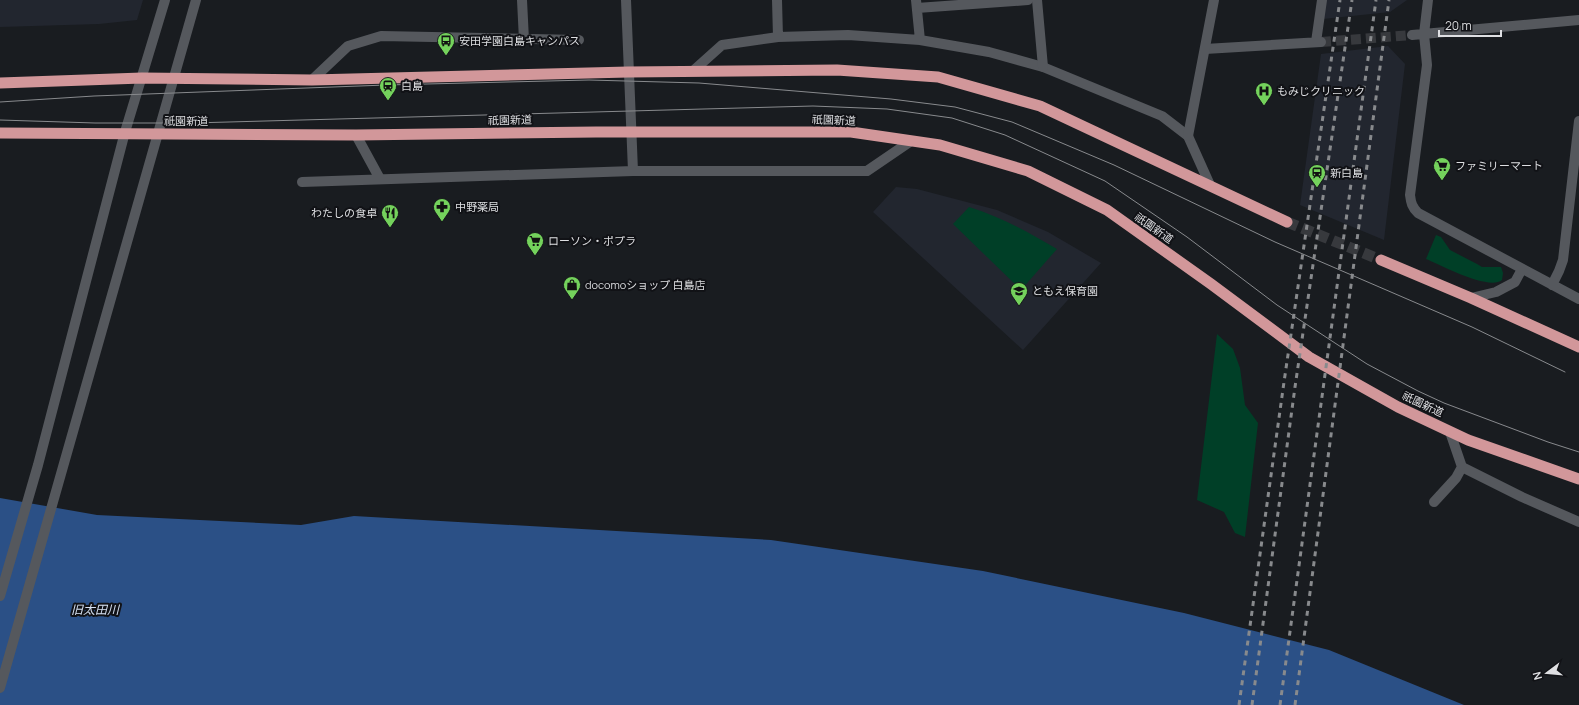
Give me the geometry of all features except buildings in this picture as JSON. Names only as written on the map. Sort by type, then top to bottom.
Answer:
[{"type":"highway","points":[[0,83],[142,78],[312,80],[628,72],[837,70],[938,77],[1040,106],[1210,184],[1287,222]]},
{"type":"highway","name":"祇園新道","points":[[0,132],[356,135],[631,132],[851,132],[940,145],[1028,172],[1107,210],[1310,357],[1362,388],[1398,407],[1468,440],[1579,479]]},
{"type":"highway","points":[[1381,260],[1472,298],[1579,348]]},
{"type":"street","points":[[0,596],[38,465],[125,132],[165,0]]},
{"type":"street","points":[[0,688],[196,0]]},
{"type":"street","points":[[522,0],[524,40]]},
{"type":"street","points":[[626,0],[633,171]]},
{"type":"street","points":[[777,0],[778,37]]},
{"type":"street","points":[[920,40],[917,4],[1028,0]]},
{"type":"street","points":[[1037,0],[1043,67]]},
{"type":"street","points":[[1188,136],[1214,0]]},
{"type":"street","points":[[1205,49],[1318,42],[1322,0]]},
{"type":"street","points":[[1428,0],[1424,34],[1427,65],[1410,195],[1411,203],[1418,213],[1579,299]]},
{"type":"street","points":[[1412,35],[1579,20]]},
{"type":"street","points":[[693,71],[722,45],[778,37],[848,35],[920,40],[989,52],[1043,67],[1162,116],[1188,136],[1210,184]]},
{"type":"street","points":[[312,80],[348,46],[382,36],[579,40]]},
{"type":"street","points":[[1552,285],[1560,271],[1563,260],[1579,121]]},
{"type":"street","points":[[356,135],[380,179]]},
{"type":"street","points":[[302,182],[633,171],[867,171],[911,141]]},
{"type":"street","points":[[1472,298],[1496,292],[1515,282],[1522,269]]},
{"type":"street","points":[[1450,432],[1462,467],[1522,497],[1579,522]]},
{"type":"street","points":[[1434,502],[1456,478],[1462,467]]},
{"type":"shaded area","points":[[0,0],[143,0],[137,20],[99,24],[0,27]]},
{"type":"shaded area","points":[[1326,0],[1407,0],[1390,12],[1323,19]]},
{"type":"shaded area","points":[[1388,46],[1405,64],[1384,240],[1300,205],[1321,54]]},
{"type":"shaded area","name":"ともえ保育園","points":[[896,187],[917,189],[997,210],[1048,232],[1101,263],[1023,350],[873,212]]},
{"type":"green space","points":[[969,207],[1014,225],[1057,249],[1021,290],[953,224]]},
{"type":"green space","points":[[1436,235],[1441,237],[1450,250],[1482,267],[1501,267],[1503,273],[1502,280],[1496,283],[1476,280],[1426,259]]},
{"type":"green space","points":[[1217,334],[1233,349],[1240,368],[1245,405],[1258,423],[1245,537],[1235,533],[1224,512],[1197,500]]},
{"type":"water","name":"旧太田川","points":[[0,498],[97,515],[301,525],[354,516],[771,540],[983,571],[1184,613],[1329,650],[1464,705],[0,705]]},
{"type":"tunnel","points":[[1321,42],[1412,35]]},
{"type":"tunnel","points":[[1287,222],[1381,260]]},
{"type":"tram line","points":[[0,102],[94,96],[386,85],[589,80],[699,83],[891,99],[955,107],[1012,122],[1114,165],[1275,242],[1472,327],[1565,372]]},
{"type":"tram line","points":[[0,120],[95,123],[192,123],[813,106],[887,109],[952,118],[1005,135],[1105,181],[1187,237],[1277,305],[1367,364],[1444,403],[1579,452]]},
{"type":"railway","points":[[1239,705],[1284,382],[1340,0]]},
{"type":"railway","points":[[1252,705],[1295,387],[1352,0]]},
{"type":"railway","points":[[1280,705],[1376,0]]},
{"type":"railway","points":[[1295,705],[1389,0]]},
{"type":"place","name":"安田学園白島キャンパス","points":[[446,56]]},
{"type":"place","name":"白島","points":[[388,101]]},
{"type":"place","name":"もみじクリニック","points":[[1264,106]]},
{"type":"place","name":"ファミリーマート","points":[[1442,181]]},
{"type":"place","name":"新白島","points":[[1317,188]]},
{"type":"place","name":"中野薬局","points":[[442,222]]},
{"type":"place","name":"わたしの食卓","points":[[390,228]]},
{"type":"place","name":"ローソン・ポプラ","points":[[535,256]]},
{"type":"place","name":"docomoショップ 白島店","points":[[572,300]]},
{"type":"place","name":"ともえ保育園","points":[[1019,306]]}]
